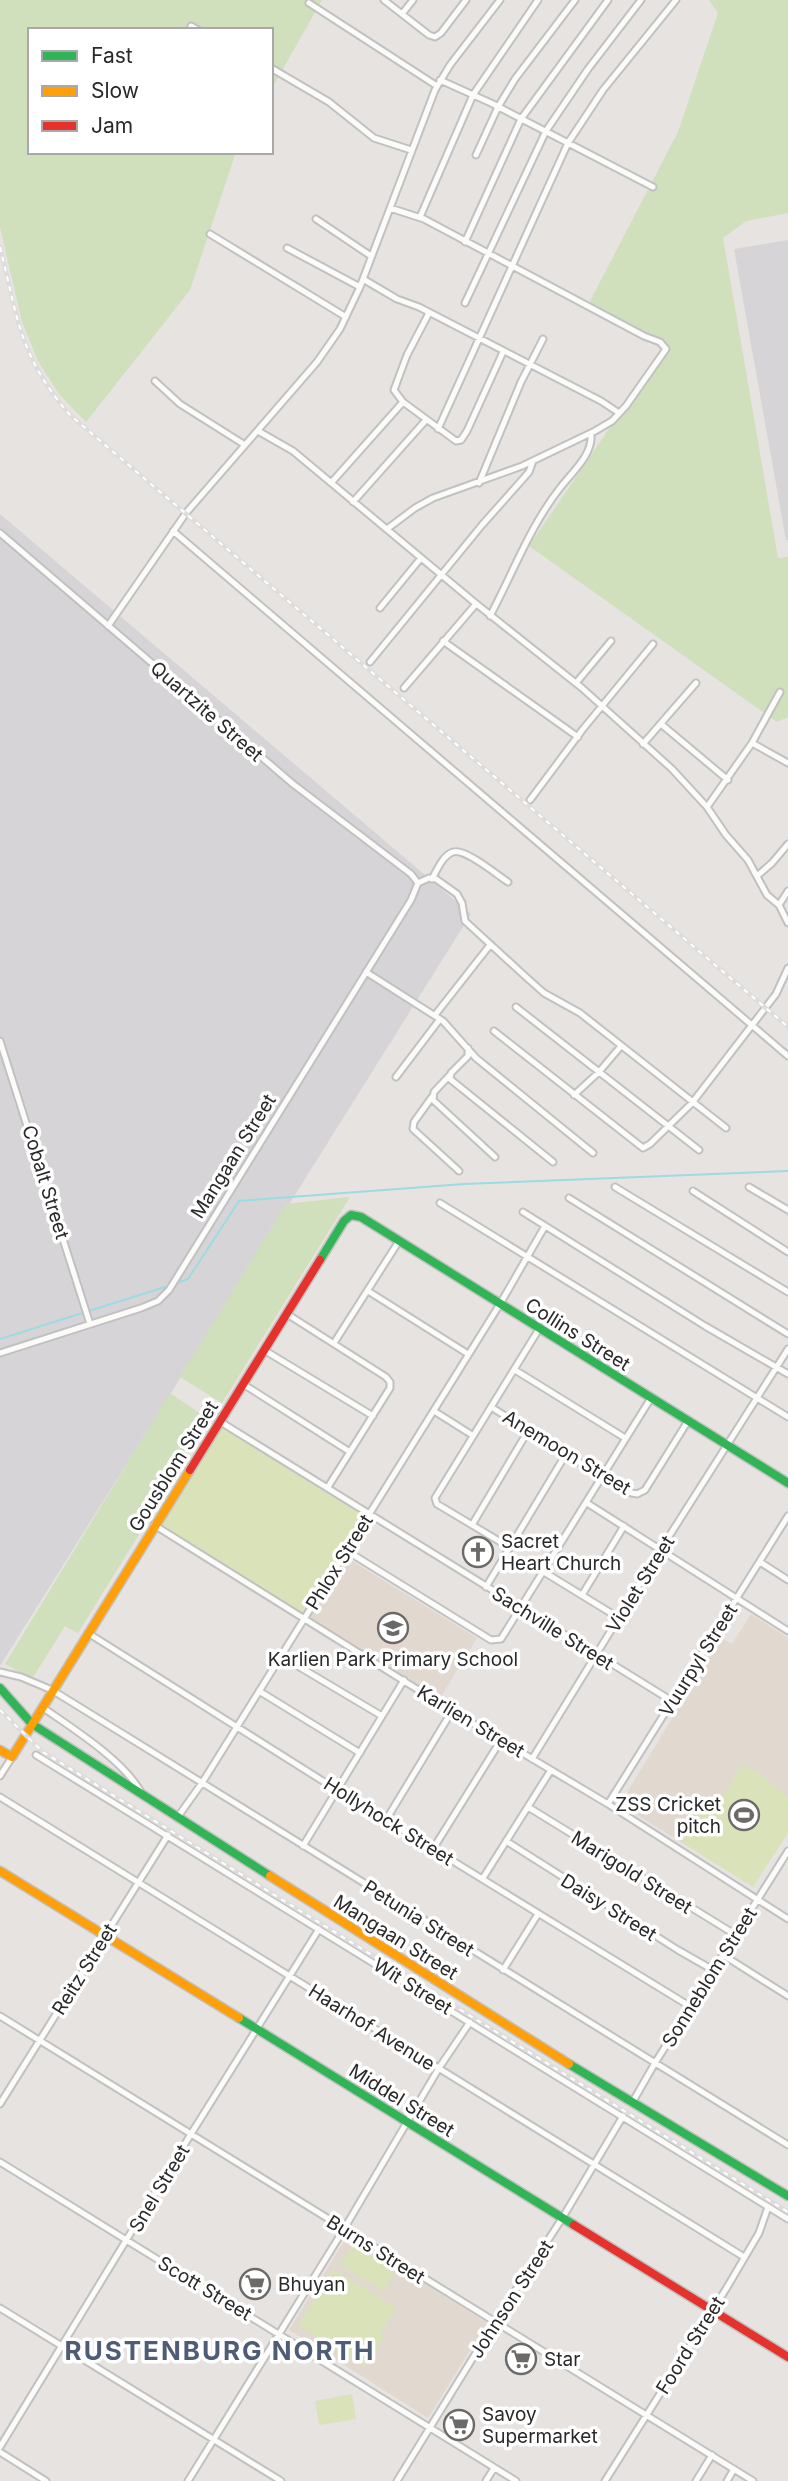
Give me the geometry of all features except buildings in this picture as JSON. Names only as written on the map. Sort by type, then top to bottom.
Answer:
[{"type":"street","points":[[384,0],[429,35],[436,37],[466,0]]},
{"type":"street","points":[[402,14],[413,0]]},
{"type":"street","points":[[108,626],[173,531],[317,362],[346,317],[438,83],[500,0]]},
{"type":"street","points":[[420,217],[473,95],[538,0]]},
{"type":"street","points":[[476,155],[498,107],[515,79],[575,0]]},
{"type":"street","points":[[465,242],[522,119],[608,0]]},
{"type":"street","points":[[465,303],[546,131],[588,69],[641,0]]},
{"type":"street","points":[[438,429],[568,143],[603,90],[676,0]]},
{"type":"street","points":[[309,3],[438,83],[498,107],[653,187]]},
{"type":"street","points":[[191,26],[194,28]]},
{"type":"street","points":[[273,69],[329,102],[374,138],[411,150]]},
{"type":"street","points":[[387,528],[433,498],[479,483],[534,460],[591,434],[612,421],[666,349],[660,342],[420,217],[390,208]]},
{"type":"street","points":[[316,219],[372,256]]},
{"type":"street","points":[[211,234],[346,317]]},
{"type":"street","points":[[287,248],[360,287]]},
{"type":"street","points":[[363,279],[397,299],[601,401],[619,414]]},
{"type":"street","points":[[429,313],[407,355],[394,390],[403,402],[456,441],[461,440],[467,431],[503,352]]},
{"type":"street","points":[[479,483],[529,365],[543,339]]},
{"type":"street","points":[[155,381],[180,404],[245,445]]},
{"type":"street","points":[[331,483],[403,402]]},
{"type":"street","points":[[353,502],[426,420]]},
{"type":"street","points":[[258,430],[293,451],[476,604],[576,683],[672,769],[707,807],[726,835],[748,860],[767,895],[779,905],[788,923]]},
{"type":"street","points":[[491,616],[545,509],[592,443],[591,434]]},
{"type":"street","points":[[370,662],[529,472],[534,460]]},
{"type":"street","points":[[173,531],[788,1056]]},
{"type":"street","name":"Quartzite Street","points":[[0,533],[293,785],[411,874],[418,883]]},
{"type":"street","points":[[380,608],[421,558]]},
{"type":"street","points":[[404,688],[476,604]]},
{"type":"street","points":[[443,641],[578,737]]},
{"type":"street","points":[[576,683],[611,641]]},
{"type":"street","points":[[530,800],[653,645]]},
{"type":"street","points":[[643,744],[696,683]]},
{"type":"street","points":[[707,807],[752,743],[780,692]]},
{"type":"street","points":[[661,724],[728,780]]},
{"type":"street","points":[[752,743],[788,764]]},
{"type":"street","points":[[757,876],[788,844]]},
{"type":"street","points":[[418,883],[432,879],[446,856],[458,851],[508,882]]},
{"type":"street","points":[[432,879],[457,894],[462,904],[463,918],[544,993],[580,1013],[726,1128]]},
{"type":"street","name":"Mangaan Street","points":[[0,1353],[141,1308],[158,1301],[169,1290],[411,900],[418,883]]},
{"type":"street","points":[[779,905],[788,891]]},
{"type":"street","points":[[396,1077],[490,945]]},
{"type":"street","points":[[494,1031],[643,1148],[668,1128],[692,1103],[776,994],[788,968]]},
{"type":"street","points":[[366,972],[437,1017],[476,1058],[593,1153]]},
{"type":"street","points":[[516,1007],[699,1150]]},
{"type":"street","name":"Cobalt Street","points":[[0,1041],[90,1324]]},
{"type":"street","points":[[574,1095],[599,1072],[621,1046]]},
{"type":"street","points":[[459,1171],[413,1129],[414,1122],[433,1092],[468,1056],[468,1048]]},
{"type":"street","points":[[449,1076],[458,1087],[553,1162]]},
{"type":"street","points":[[432,1097],[436,1105],[495,1157]]},
{"type":"street","points":[[749,1186],[788,1210]]},
{"type":"street","points":[[615,1187],[788,1292]]},
{"type":"street","points":[[692,1191],[788,1252]]},
{"type":"street","points":[[569,1198],[788,1334]]},
{"type":"street","points":[[440,1203],[788,1416]]},
{"type":"street","points":[[523,1212],[705,1326],[788,1374]]},
{"type":"street","name":"Collins Street","points":[[351,1215],[359,1215],[788,1483]]},
{"type":"street","name":"Gousblom Street","points":[[12,1756],[344,1221],[351,1215]]},
{"type":"street","name":"Phlox Street","points":[[177,1818],[202,1783],[370,1515],[545,1226]]},
{"type":"street","points":[[334,1343],[399,1241]]},
{"type":"street","points":[[368,1291],[468,1354]]},
{"type":"street","points":[[287,1314],[388,1379],[390,1388],[328,1487]]},
{"type":"street","points":[[509,1547],[435,1501],[439,1488],[539,1329]]},
{"type":"street","name":"Violet Street","points":[[532,1759],[788,1349]]},
{"type":"street","points":[[264,1350],[373,1416]]},
{"type":"street","points":[[515,1370],[625,1438]]},
{"type":"street","points":[[243,1384],[350,1452]]},
{"type":"street","points":[[347,1551],[491,1640],[501,1639],[651,1398]]},
{"type":"street","name":"Anemoon Street","points":[[491,1407],[627,1492],[637,1494],[645,1490],[688,1421]]},
{"type":"street","points":[[434,1411],[472,1435]]},
{"type":"street","name":"Sachville Street","points":[[219,1421],[672,1701]]},
{"type":"street","points":[[471,1525],[528,1431]]},
{"type":"street","points":[[486,1587],[566,1454]]},
{"type":"street","points":[[587,1503],[788,1630]]},
{"type":"street","name":"Vuurpyl Street","points":[[608,1804],[788,1516]]},
{"type":"street","name":"Karlien Street","points":[[154,1525],[452,1711],[608,1804],[788,1919]]},
{"type":"street","points":[[582,1595],[624,1526]]},
{"type":"street","points":[[781,1528],[788,1532]]},
{"type":"street","points":[[760,1562],[788,1580]]},
{"type":"street","points":[[544,1572],[619,1618]]},
{"type":"street","name":"Hollyhock Street","points":[[88,1633],[337,1790],[691,2007]]},
{"type":"street","points":[[281,1656],[382,1716]]},
{"type":"street","name":"Petunia Street","points":[[0,1672],[21,1677],[52,1690],[788,2145]]},
{"type":"street","points":[[303,1846],[404,1680]]},
{"type":"street","name":"Mangaan Street","points":[[0,1688],[33,1724],[144,1797],[632,2103],[787,2192]]},
{"type":"street","points":[[259,1691],[360,1753]]},
{"type":"street","points":[[42,1707],[103,1752],[132,1778],[144,1797]]},
{"type":"street","points":[[386,1820],[452,1711]]},
{"type":"street","points":[[433,1849],[501,1740]]},
{"type":"street","points":[[0,1750],[12,1756],[0,1776]]},
{"type":"street","name":"Wit Street","points":[[36,1755],[788,2220]]},
{"type":"street","points":[[484,1878],[551,1770]]},
{"type":"street","name":"Haarhof Avenue","points":[[0,1797],[744,2257]]},
{"type":"street","name":"Marigold Street","points":[[528,1807],[736,1935]]},
{"type":"street","name":"Reitz Street","points":[[0,2104],[168,1835]]},
{"type":"street","name":"Daisy Street","points":[[506,1841],[678,1951],[713,1970]]},
{"type":"street","name":"Sonneblom Street","points":[[632,2103],[788,1852]]},
{"type":"street","name":"Middel Street","points":[[0,1871],[788,2357]]},
{"type":"street","points":[[503,1970],[538,1914]]},
{"type":"street","name":"Snel Street","points":[[0,2450],[191,2134],[319,1929]]},
{"type":"street","points":[[723,1955],[788,1996]]},
{"type":"street","name":"Burns Street","points":[[0,2016],[753,2481]]},
{"type":"street","points":[[188,2481],[344,2229],[439,2068],[470,2022]]},
{"type":"street","name":"Johnson Street","points":[[397,2481],[563,2217],[623,2116]]},
{"type":"street","name":"Scott Street","points":[[0,2162],[516,2481]]},
{"type":"street","name":"Foord Street","points":[[605,2481],[759,2233],[768,2207]]},
{"type":"street","points":[[0,2308],[281,2481]]},
{"type":"street","points":[[0,2450],[46,2481]]},
{"type":"street","points":[[696,2481],[712,2455]]},
{"type":"street","points":[[486,2481],[494,2468]]},
{"type":"street","points":[[727,2481],[734,2469]]},
{"type":"shaded area","points":[[788,240],[788,540],[786,540],[734,249]]},
{"type":"shaded area","points":[[0,514],[471,914],[0,1666]]},
{"type":"shaded area","name":"Karlien Park Primary School","points":[[347,1558],[477,1638],[440,1698],[309,1617]]},
{"type":"shaded area","points":[[751,1614],[788,1638],[788,1797],[753,1769],[722,1798],[712,1795],[681,1842],[620,1804],[721,1638],[732,1644]]},
{"type":"shaded area","points":[[348,2235],[487,2323],[428,2418],[289,2330]]},
{"type":"green space","points":[[0,0],[322,0],[273,86],[273,28],[28,28],[28,154],[235,154],[190,290],[86,422],[59,394],[38,361],[22,322],[0,227]]},
{"type":"green space","points":[[709,0],[788,0],[788,213],[746,221],[723,238],[778,558],[788,557],[788,717],[777,722],[529,546],[665,347],[587,307],[678,132],[718,13]]},
{"type":"green space","points":[[350,1197],[222,1403],[180,1377],[286,1204]]},
{"type":"green space","points":[[170,1393],[201,1414],[206,1426],[78,1633],[65,1626],[32,1679],[5,1664]]},
{"type":"green space","points":[[222,1427],[363,1515],[302,1614],[161,1526]]},
{"type":"green space","name":"ZSS Cricket pitch","points":[[741,1766],[753,1769],[788,1797],[788,1833],[753,1887],[681,1842],[713,1795],[722,1798]]},
{"type":"green space","points":[[353,2244],[395,2271],[383,2291],[340,2264]]},
{"type":"green space","points":[[333,2269],[396,2308],[380,2334],[384,2337],[366,2367],[298,2325]]},
{"type":"green space","points":[[352,2394],[356,2419],[319,2425],[315,2401]]},
{"type":"waterway","points":[[179,1282],[188,1279],[239,1201],[464,1184],[788,1171]]},
{"type":"waterway","points":[[0,1339],[168,1286]]},
{"type":"railway","points":[[0,247],[30,355],[53,394],[70,415],[788,1027]]},
{"type":"railway","points":[[0,1710],[43,1752],[788,2212]]},
{"type":"traffic: fast","points":[[320,1260],[344,1221],[351,1215],[361,1217],[788,1483]]},
{"type":"traffic: fast","points":[[0,1688],[32,1724],[270,1876]]},
{"type":"traffic: fast","points":[[239,2018],[574,2225]]},
{"type":"traffic: fast","points":[[569,2064],[788,2196]]},
{"type":"traffic: slow","points":[[0,1750],[12,1757],[190,1470]]},
{"type":"traffic: slow","points":[[0,1871],[239,2018]]},
{"type":"traffic: slow","points":[[270,1876],[569,2064]]},
{"type":"traffic: jam","points":[[190,1470],[320,1260]]},
{"type":"traffic: jam","points":[[574,2225],[788,2357]]},
{"type":"place","name":"Sacret Heart Church","points":[[478,1552]]},
{"type":"place","name":"Karlien Park Primary School","points":[[393,1628]]},
{"type":"place","name":"ZSS Cricket pitch","points":[[744,1815]]},
{"type":"place","name":"Bhuyan","points":[[255,2284]]},
{"type":"place","name":"Star","points":[[521,2359]]},
{"type":"place","name":"Savoy Supermarket","points":[[459,2425]]},
{"type":"district","name":"RUSTENBURG NORTH","points":[[220,2351]]}]
